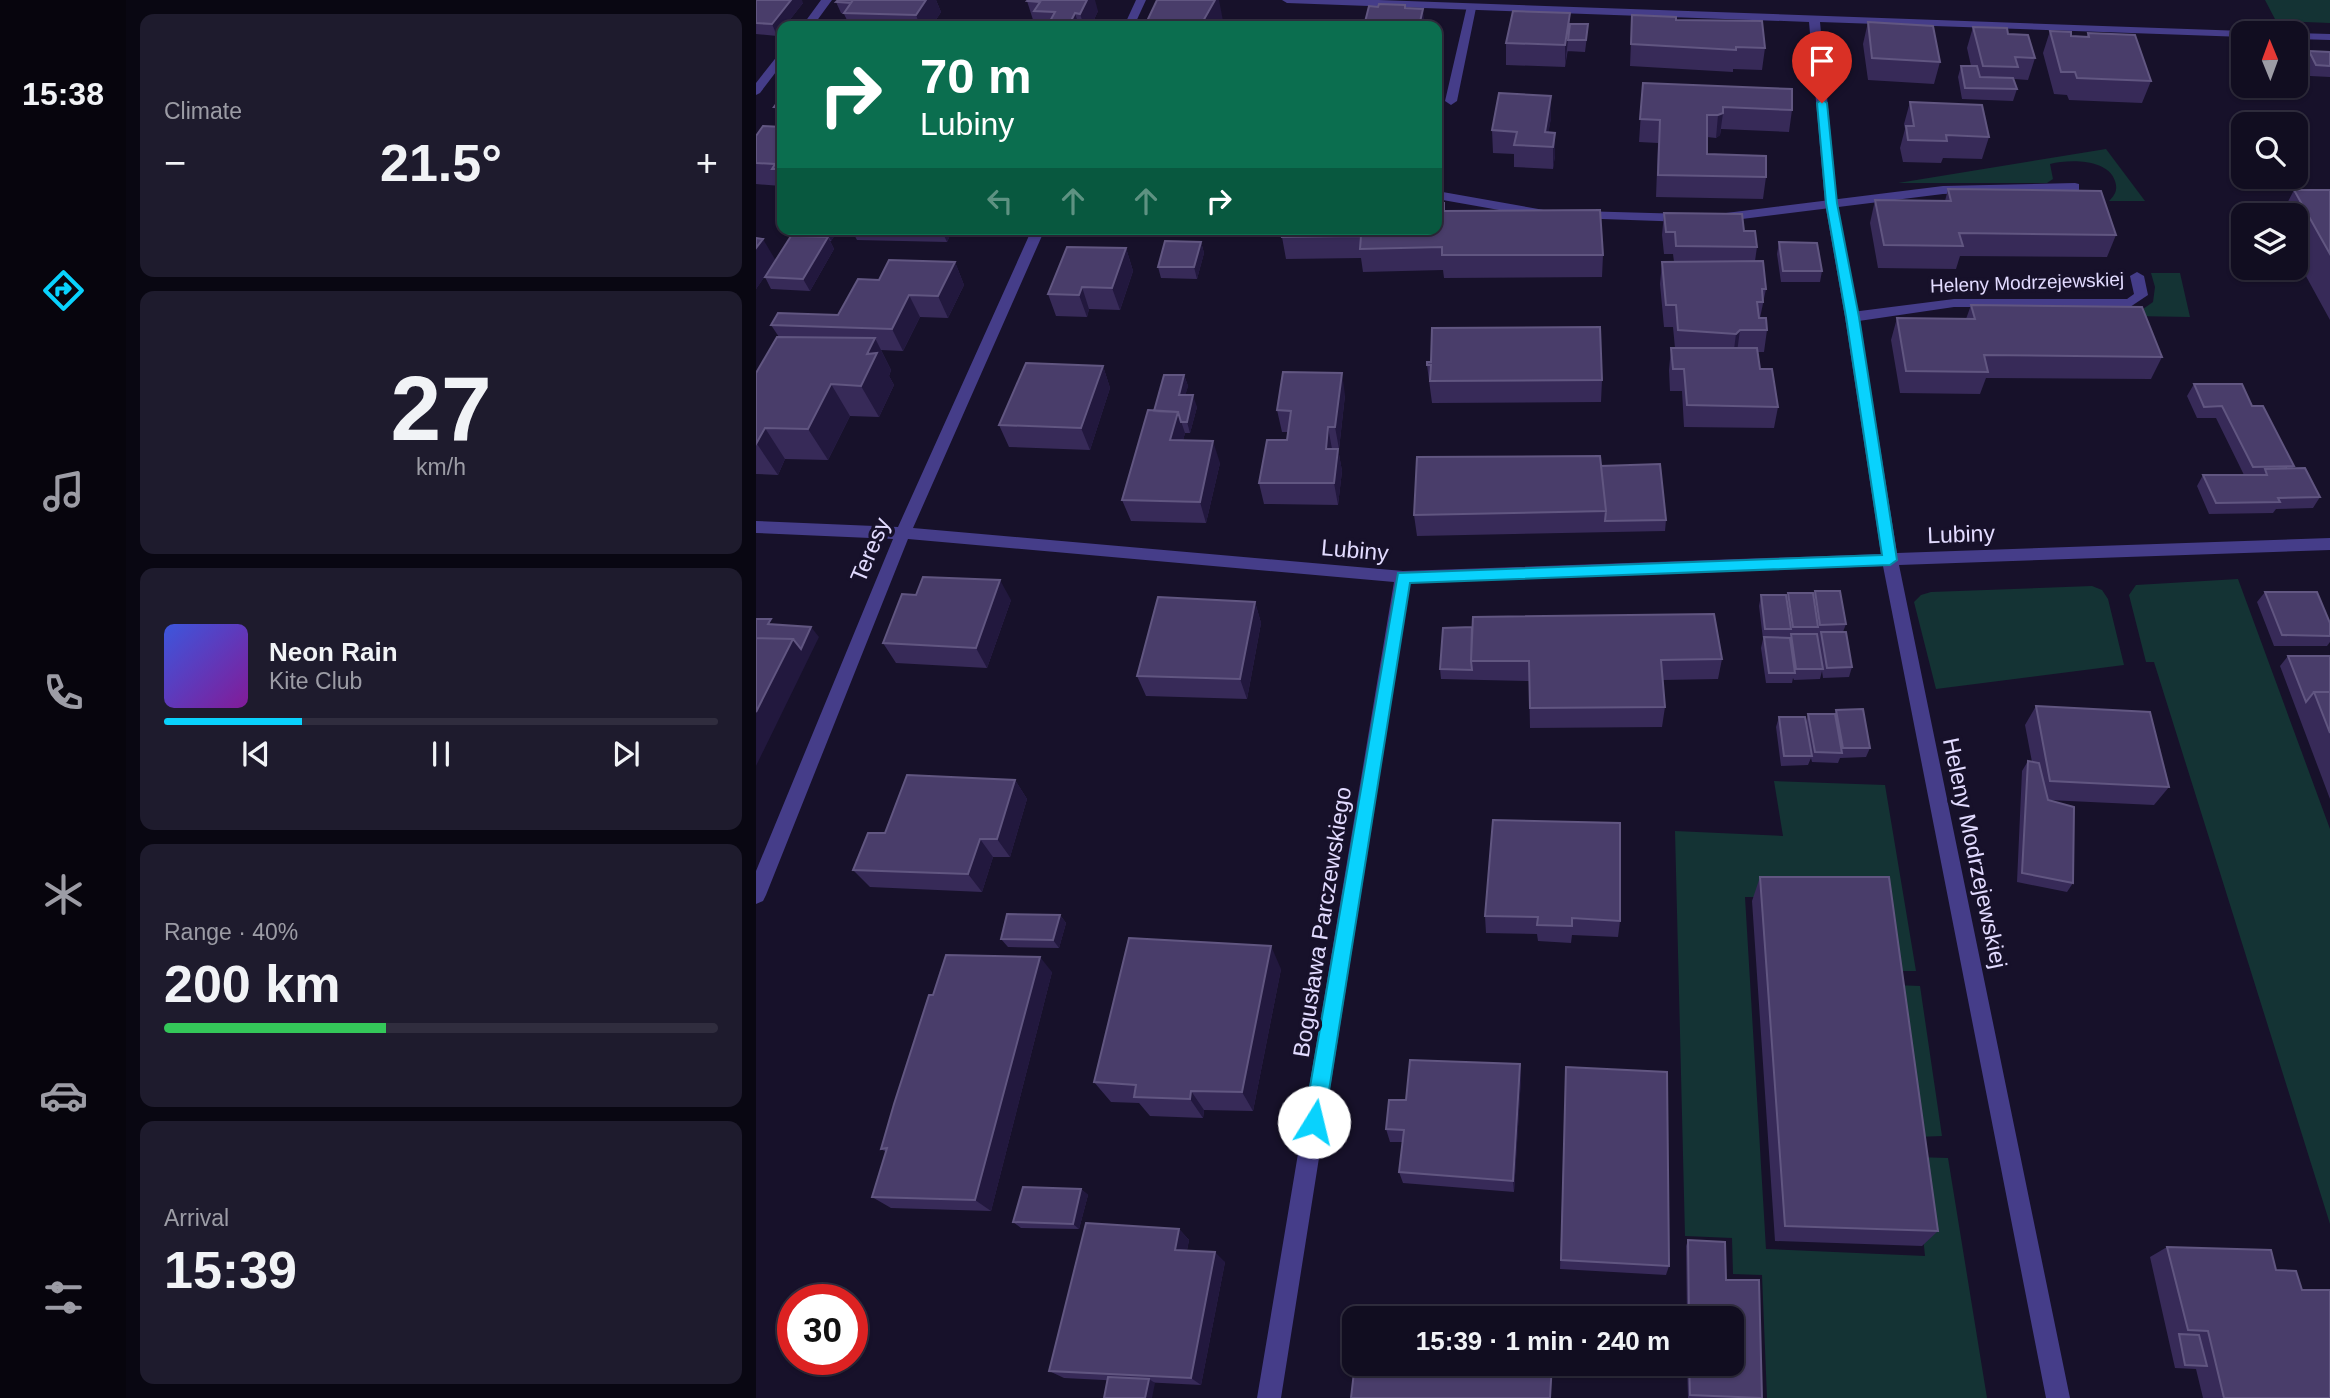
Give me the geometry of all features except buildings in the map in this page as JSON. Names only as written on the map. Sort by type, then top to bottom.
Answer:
[{"type":"street","points":[[811,21],[827,0]]},
{"type":"street","points":[[1131,21],[1141,0]]},
{"type":"street","points":[[1287,0],[1451,3],[1471,8],[2231,34]]},
{"type":"street","points":[[1451,101],[1471,8]]},
{"type":"street","name":"Heleny Modrzejewskiej","points":[[1814,19],[1831,203],[1852,317],[1890,560],[2058,1398]]},
{"type":"street","points":[[2308,36],[2330,37]]},
{"type":"street","points":[[756,91],[777,64]]},
{"type":"street","points":[[1442,196],[1559,214],[1712,219],[1943,190],[2076,187]]},
{"type":"street","name":"Teresy","points":[[756,895],[903,533],[1036,235]]},
{"type":"street","name":"Heleny Modrzejewskiej","points":[[1852,317],[1954,303],[2130,303],[2141,295],[2137,276]]},
{"type":"street","name":"Lubiny","points":[[756,527],[903,533],[1403,577],[2330,544]]},
{"type":"street","name":"Bogusława Parczewskiego","points":[[1269,1398],[1403,577]]},
{"type":"green space","points":[[2265,0],[2330,0],[2330,23],[2276,21]]},
{"type":"green space","points":[[2106,149],[2145,201],[2109,201],[2116,190],[2111,174],[2105,168],[2078,161],[2050,164],[2053,179],[2047,183],[1898,183]]},
{"type":"green space","points":[[2151,273],[2180,273],[2190,317],[2133,316],[2153,302],[2155,287]]},
{"type":"green space","points":[[2238,579],[2330,829],[2330,1224],[2154,662],[2146,662],[2129,595],[2136,585]]},
{"type":"green space","points":[[2092,586],[2102,590],[2108,599],[2124,665],[1936,689],[1914,602],[1921,595],[1931,592]]},
{"type":"green space","points":[[1774,781],[1885,785],[1916,971],[1892,971],[1882,897],[1745,897],[1766,1249],[1925,1256],[1915,1157],[1948,1158],[1987,1398],[1767,1398],[1762,1275],[1733,1274],[1732,1238],[1685,1236],[1675,831],[1783,836]]},
{"type":"green space","points":[[1895,985],[1920,986],[1942,1136],[1917,1137]]},
{"type":"route","points":[[1314,1122],[1403,577],[1890,560],[1852,317],[1831,203],[1822,103]]}]
